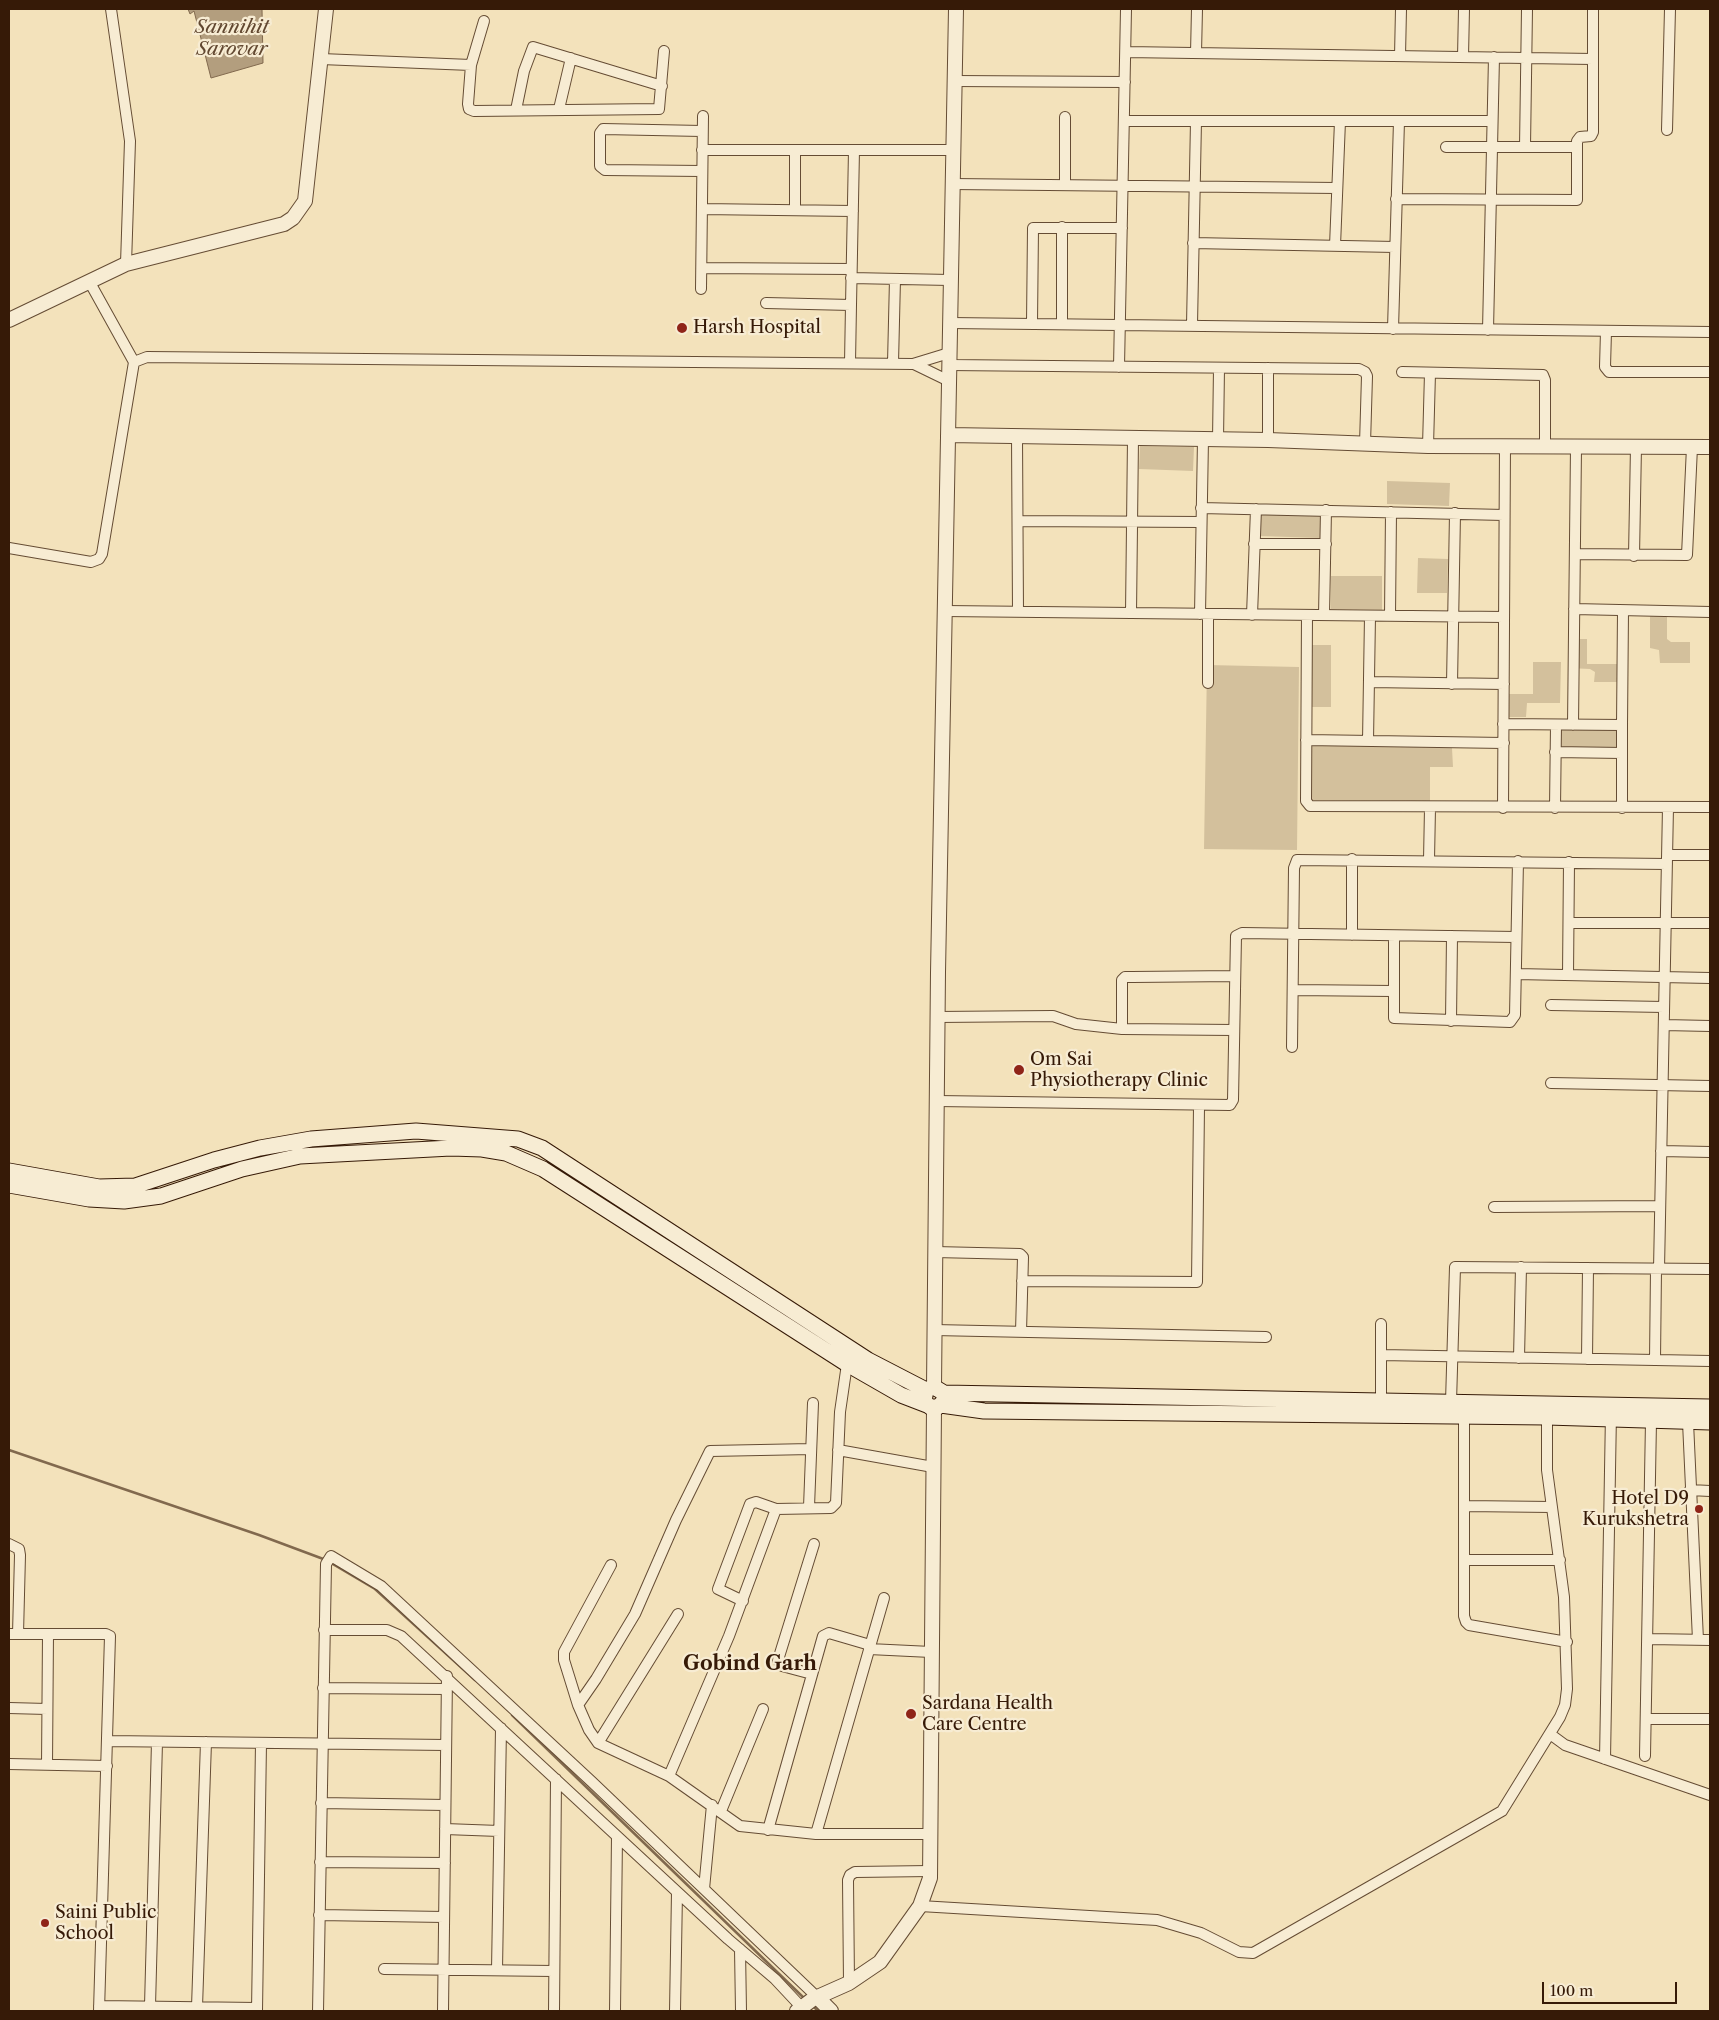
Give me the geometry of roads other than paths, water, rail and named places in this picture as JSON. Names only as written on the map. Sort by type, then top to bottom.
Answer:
[{"type":"main road","points":[[9,1171],[99,1187],[135,1186],[223,1157],[311,1139],[416,1131],[518,1138],[542,1148],[868,1360],[934,1398],[984,1411],[1464,1416],[1547,1410]]},
{"type":"main road","points":[[9,1185],[89,1199],[124,1202],[161,1196],[242,1169],[300,1156],[451,1148],[482,1149],[506,1153],[543,1169],[847,1364],[901,1395],[934,1398],[1451,1402],[1547,1410],[1611,1412],[1710,1407]]},
{"type":"main road","points":[[1611,1412],[1651,1420],[1710,1422]]},
{"type":"street","points":[[111,9],[130,141],[126,264]]},
{"type":"street","points":[[9,320],[126,264],[284,224],[293,218],[305,201],[326,9]]},
{"type":"street","points":[[806,2005],[849,1983],[880,1962],[920,1906],[930,1871],[937,1017],[956,9]]},
{"type":"street","points":[[1119,367],[1126,9]]},
{"type":"street","points":[[1196,53],[1197,9]]},
{"type":"street","points":[[1400,56],[1401,9]]},
{"type":"street","points":[[1463,57],[1464,9]]},
{"type":"street","points":[[1525,147],[1527,9]]},
{"type":"street","points":[[1396,199],[1576,201],[1577,147],[1580,137],[1592,134],[1593,9]]},
{"type":"street","points":[[1667,130],[1670,9]]},
{"type":"street","points":[[484,21],[471,65],[468,104],[470,109],[474,111],[659,108],[664,51]]},
{"type":"street","points":[[516,110],[524,71],[533,47],[662,86]]},
{"type":"street","points":[[1126,52],[1593,59]]},
{"type":"street","points":[[1488,330],[1494,57]]},
{"type":"street","points":[[559,109],[572,58]]},
{"type":"street","points":[[321,59],[471,65]]},
{"type":"street","points":[[954,81],[1125,82]]},
{"type":"street","points":[[702,289],[703,116]]},
{"type":"street","points":[[1065,117],[1065,184]]},
{"type":"street","points":[[1124,121],[1492,121]]},
{"type":"street","points":[[1192,325],[1196,121]]},
{"type":"street","points":[[1335,246],[1340,121]]},
{"type":"street","points":[[1393,328],[1398,121]]},
{"type":"street","points":[[702,131],[603,129],[600,133],[600,166],[605,170],[702,171]]},
{"type":"street","points":[[1446,147],[1577,147]]},
{"type":"street","points":[[702,150],[952,150]]},
{"type":"street","points":[[795,150],[795,210]]},
{"type":"street","points":[[850,363],[854,150]]},
{"type":"street","points":[[952,184],[1195,185],[1337,188]]},
{"type":"street","points":[[702,209],[853,211]]},
{"type":"street","points":[[1062,227],[1062,324]]},
{"type":"street","points":[[1032,323],[1034,228],[1122,228]]},
{"type":"street","points":[[1193,243],[1395,247]]},
{"type":"street","points":[[702,268],[851,273],[895,279],[950,280]]},
{"type":"street","points":[[893,363],[895,279]]},
{"type":"street","points":[[9,548],[92,562],[99,560],[102,554],[134,362],[89,281]]},
{"type":"street","points":[[766,303],[851,305]]},
{"type":"street","points":[[950,323],[1710,332]]},
{"type":"street","points":[[1606,331],[1605,367],[1609,372],[1710,372]]},
{"type":"street","points":[[134,362],[140,358],[157,357],[913,364],[949,359],[1119,367],[1359,369],[1365,372],[1366,444]]},
{"type":"street","points":[[913,364],[949,381]]},
{"type":"street","points":[[1218,440],[1219,368]]},
{"type":"street","points":[[1268,368],[1268,440]]},
{"type":"street","points":[[1402,372],[1543,375],[1545,380],[1545,445]]},
{"type":"street","points":[[1428,446],[1430,372]]},
{"type":"street","points":[[948,435],[1268,440],[1428,446],[1710,447]]},
{"type":"street","points":[[1017,436],[1018,612]]},
{"type":"street","points":[[1131,613],[1133,438]]},
{"type":"street","points":[[1203,439],[1201,522],[1208,683]]},
{"type":"street","points":[[1503,808],[1505,446]]},
{"type":"street","points":[[1573,725],[1576,446]]},
{"type":"street","points":[[1634,556],[1636,446]]},
{"type":"street","points":[[1575,554],[1687,555],[1692,447]]},
{"type":"street","points":[[1202,508],[1504,515]]},
{"type":"street","points":[[1252,615],[1256,509]]},
{"type":"street","points":[[1324,615],[1326,510]]},
{"type":"street","points":[[1390,616],[1391,512]]},
{"type":"street","points":[[1452,684],[1456,513]]},
{"type":"street","points":[[1018,521],[1201,522]]},
{"type":"street","points":[[1254,544],[1326,544]]},
{"type":"street","points":[[1574,610],[1710,612]]},
{"type":"street","points":[[946,611],[1504,617]]},
{"type":"street","points":[[1622,808],[1623,611]]},
{"type":"street","points":[[1307,615],[1306,801],[1310,806],[1430,808],[1710,807]]},
{"type":"street","points":[[1368,742],[1370,616]]},
{"type":"street","points":[[1370,682],[1504,684]]},
{"type":"street","points":[[1503,724],[1622,725]]},
{"type":"street","points":[[1555,808],[1556,724]]},
{"type":"street","points":[[1306,740],[1504,743]]},
{"type":"street","points":[[1555,752],[1622,753]]},
{"type":"street","points":[[1655,1360],[1667,923],[1668,807]]},
{"type":"street","points":[[1429,860],[1430,808]]},
{"type":"street","points":[[1292,1047],[1294,868],[1297,860],[1569,862],[1668,859],[1710,855]]},
{"type":"street","points":[[1352,859],[1352,935]]},
{"type":"street","points":[[1394,936],[1393,1016],[1397,1020],[1510,1022],[1515,1015],[1518,861]]},
{"type":"street","points":[[1568,976],[1569,862]]},
{"type":"street","points":[[1568,923],[1710,924]]},
{"type":"street","points":[[937,1101],[1230,1105],[1233,1100],[1236,936],[1242,933],[1516,937]]},
{"type":"street","points":[[1451,1021],[1452,936]]},
{"type":"street","points":[[1516,974],[1710,978]]},
{"type":"street","points":[[1122,1029],[1122,980],[1125,977],[1235,976]]},
{"type":"street","points":[[1293,990],[1393,991]]},
{"type":"street","points":[[1551,1005],[1664,1007]]},
{"type":"street","points":[[937,1017],[1053,1016],[1076,1024],[1122,1029],[1234,1030]]},
{"type":"street","points":[[1664,1025],[1710,1026]]},
{"type":"street","points":[[1551,1083],[1710,1086]]},
{"type":"street","points":[[1022,1281],[1196,1282],[1199,1106]]},
{"type":"street","points":[[1661,1151],[1710,1152]]},
{"type":"street","points":[[1494,1207],[1660,1206]]},
{"type":"street","points":[[935,1252],[1020,1254],[1023,1257],[1021,1332]]},
{"type":"street","points":[[1451,1402],[1455,1267],[1710,1269]]},
{"type":"street","points":[[1519,1358],[1521,1267]]},
{"type":"street","points":[[1587,1359],[1588,1268]]},
{"type":"street","points":[[1381,1324],[1381,1401]]},
{"type":"street","points":[[934,1330],[1266,1337]]},
{"type":"street","points":[[1381,1355],[1710,1361]]},
{"type":"street","points":[[743,1601],[720,1591],[718,1586],[750,1504],[756,1502],[776,1509],[834,1506],[840,1412],[847,1364]]},
{"type":"street","points":[[810,1507],[813,1403]]},
{"type":"street","points":[[920,1906],[1156,1920],[1201,1933],[1239,1952],[1253,1953],[1502,1811],[1550,1734],[1565,1705],[1567,1642],[1560,1560],[1547,1470],[1547,1410]]},
{"type":"street","points":[[1605,1759],[1611,1412]]},
{"type":"street","points":[[1464,1416],[1464,1616],[1469,1625],[1567,1642]]},
{"type":"street","points":[[1646,1756],[1651,1420]]},
{"type":"street","points":[[1688,1422],[1698,1640]]},
{"type":"street","points":[[578,1705],[596,1680],[634,1614],[676,1520],[710,1451],[811,1449]]},
{"type":"street","points":[[838,1450],[933,1467]]},
{"type":"street","points":[[1690,1490],[1710,1491]]},
{"type":"street","points":[[1464,1506],[1552,1507]]},
{"type":"street","points":[[669,1776],[743,1601],[776,1509]]},
{"type":"street","points":[[9,1544],[19,1549],[20,1555],[14,1634],[106,1634],[110,1636],[99,2008],[150,2006],[257,2010],[261,1743]]},
{"type":"street","points":[[812,1674],[782,1666],[778,1660],[814,1544]]},
{"type":"street","points":[[318,2011],[324,1630],[327,1561],[329,1556],[334,1557],[381,1586],[704,1889],[806,2005]]},
{"type":"street","points":[[1464,1560],[1560,1560]]},
{"type":"street","points":[[611,1566],[564,1652],[564,1660],[578,1705],[589,1730],[598,1743],[669,1776],[740,1826],[816,1834],[930,1834]]},
{"type":"street","points":[[816,1834],[884,1598]]},
{"type":"street","points":[[598,1743],[678,1614]]},
{"type":"street","points":[[324,1630],[387,1630],[394,1632],[447,1676],[740,1950],[806,2005],[831,2011]]},
{"type":"street","points":[[768,1830],[812,1674],[826,1633],[870,1647],[932,1652]]},
{"type":"street","points":[[47,1765],[48,1634]]},
{"type":"street","points":[[1649,1639],[1710,1640]]},
{"type":"street","points":[[443,2011],[447,1676]]},
{"type":"street","points":[[323,1688],[446,1689]]},
{"type":"street","points":[[9,1708],[47,1709]]},
{"type":"street","points":[[704,1889],[716,1808],[763,1709]]},
{"type":"street","points":[[1647,1719],[1710,1719]]},
{"type":"street","points":[[497,1970],[501,1728]]},
{"type":"street","points":[[1550,1734],[1565,1745],[1710,1795]]},
{"type":"street","points":[[108,1741],[446,1745]]},
{"type":"street","points":[[150,2006],[157,1742]]},
{"type":"street","points":[[197,2007],[206,1742]]},
{"type":"street","points":[[9,1764],[107,1766]]},
{"type":"street","points":[[554,2011],[556,1779]]},
{"type":"street","points":[[321,1803],[445,1805]]},
{"type":"street","points":[[445,1830],[499,1831]]},
{"type":"street","points":[[615,2011],[617,1836]]},
{"type":"street","points":[[320,1862],[445,1863]]},
{"type":"street","points":[[849,1983],[848,1880],[850,1875],[855,1872],[930,1871]]},
{"type":"street","points":[[676,2011],[677,1892]]},
{"type":"street","points":[[319,1915],[444,1917]]},
{"type":"street","points":[[740,1950],[741,2011]]},
{"type":"street","points":[[384,1969],[554,1971]]},
{"type":"water","name":"Sannihit Sarovar","points":[[188,9],[262,9],[263,63],[211,78],[194,11],[190,14]]},
{"type":"waterway","points":[[9,1450],[259,1535],[326,1560]]},
{"type":"waterway","points":[[331,1563],[375,1589],[475,1680]]},
{"type":"waterway","points":[[512,1715],[806,2000]]},
{"type":"waterway","points":[[812,2005],[818,2011]]},
{"type":"place","name":"Harsh Hospital","points":[[682,328]]},
{"type":"place","name":"Om Sai Physiotherapy Clinic","points":[[1019,1070]]},
{"type":"place","name":"Hotel D9 Kurukshetra","points":[[1699,1509]]},
{"type":"place","name":"Sardana Health Care Centre","points":[[911,1714]]},
{"type":"place","name":"Saini Public School","points":[[45,1923]]},
{"type":"district","name":"Gobind Garh","points":[[750,1664]]}]
